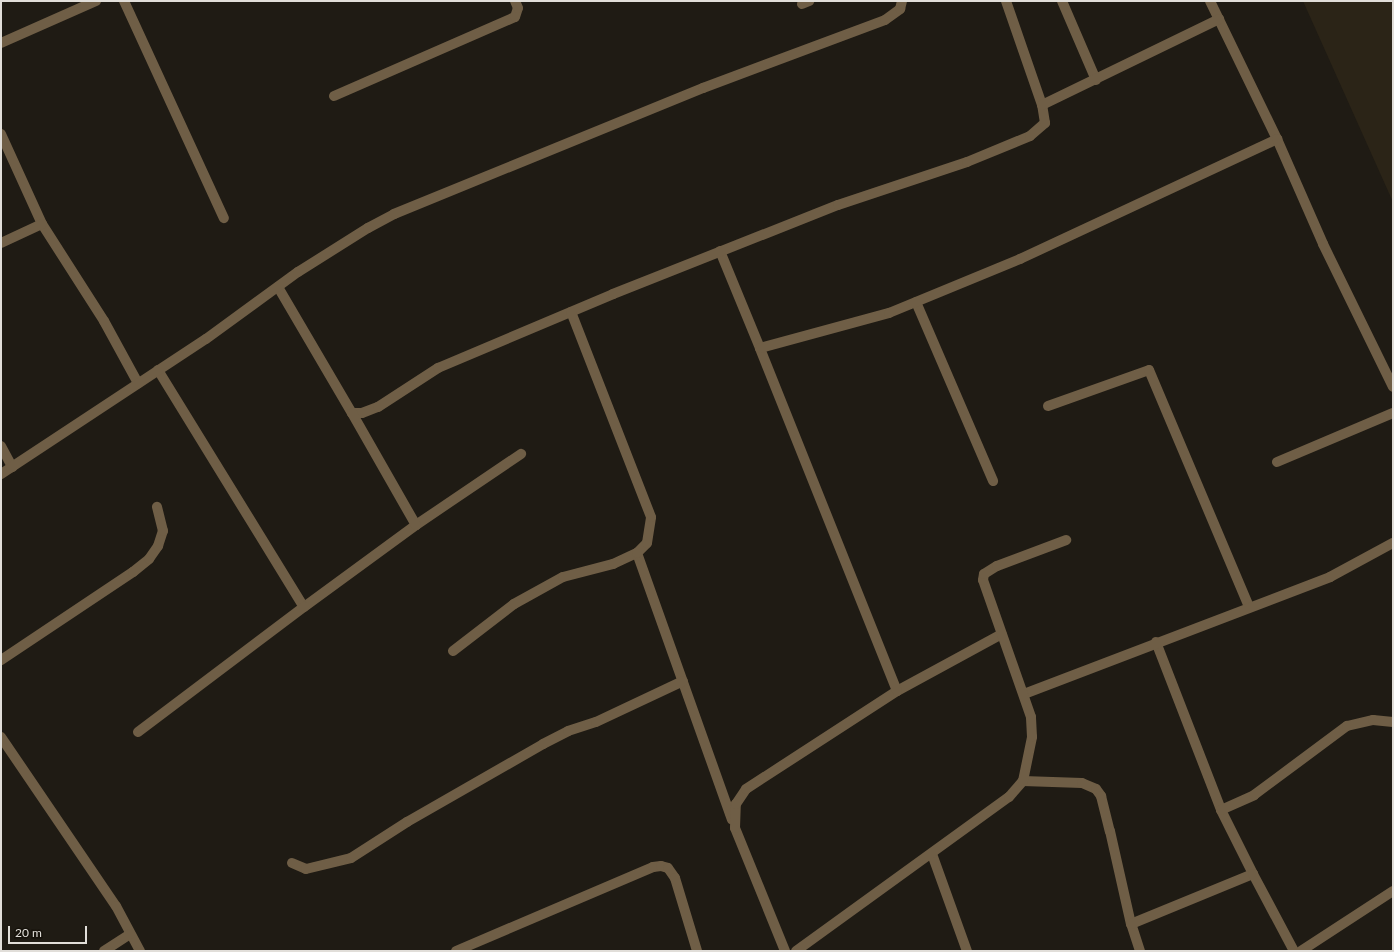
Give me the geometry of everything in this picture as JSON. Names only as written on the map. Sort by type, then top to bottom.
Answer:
[{"type":"street","points":[[1,44],[96,1]]},
{"type":"street","points":[[124,1],[224,218]]},
{"type":"street","points":[[334,96],[515,17],[518,8],[515,1]]},
{"type":"street","points":[[1,474],[158,370],[278,287],[368,228],[394,214],[703,88],[885,20],[900,9],[902,1]]},
{"type":"street","points":[[352,413],[362,413],[378,407],[438,368],[720,251],[838,204],[967,162],[1030,136],[1045,123],[1042,106],[1006,1]]},
{"type":"street","points":[[1062,1],[1096,80]]},
{"type":"street","points":[[1210,1],[1277,139],[1323,244],[1393,387]]},
{"type":"street","points":[[1042,106],[1218,19]]},
{"type":"street","points":[[1,134],[42,224],[104,320],[138,383]]},
{"type":"street","points":[[760,348],[889,313],[1020,259],[1277,139]]},
{"type":"street","points":[[1,243],[42,224]]},
{"type":"street","points":[[720,251],[897,690]]},
{"type":"street","points":[[278,287],[416,525]]},
{"type":"street","points":[[916,302],[993,480]]},
{"type":"street","points":[[453,651],[514,604],[545,586],[563,578],[613,564],[637,553],[647,543],[651,517],[571,312]]},
{"type":"street","points":[[158,370],[304,607]]},
{"type":"street","points":[[1048,406],[1149,370],[1249,607]]},
{"type":"street","points":[[1277,462],[1393,413]]},
{"type":"street","points":[[1,446],[12,467]]},
{"type":"street","points":[[138,732],[416,525],[521,454]]},
{"type":"street","points":[[1,660],[133,572],[149,559],[158,546],[163,531],[157,507]]},
{"type":"street","points":[[796,951],[1009,797],[1023,781],[1032,737],[1030,717],[1024,694],[983,580],[984,574],[997,566],[1066,540]]},
{"type":"street","points":[[1024,694],[1156,642],[1330,577],[1393,543]]},
{"type":"street","points":[[637,553],[735,828],[785,951]]},
{"type":"street","points":[[735,828],[736,804],[746,789],[897,690],[1002,634]]},
{"type":"street","points":[[1156,642],[1221,810],[1294,951]]},
{"type":"street","points":[[292,863],[306,869],[351,858],[407,822],[543,744],[568,731],[596,722],[683,681]]},
{"type":"street","points":[[1221,810],[1254,794],[1347,726],[1373,720],[1393,722]]},
{"type":"street","points":[[1,737],[116,906],[140,951]]},
{"type":"street","points":[[1023,781],[1082,783],[1096,789],[1101,796],[1131,924],[1140,951]]},
{"type":"street","points":[[932,854],[967,951]]},
{"type":"street","points":[[456,951],[653,867],[661,866],[668,868],[675,878],[697,951]]},
{"type":"street","points":[[1131,924],[1253,874]]},
{"type":"street","points":[[1301,951],[1393,891]]},
{"type":"street","points":[[104,951],[130,934]]},
{"type":"shaded area","points":[[1303,1],[1393,1],[1393,202]]}]
